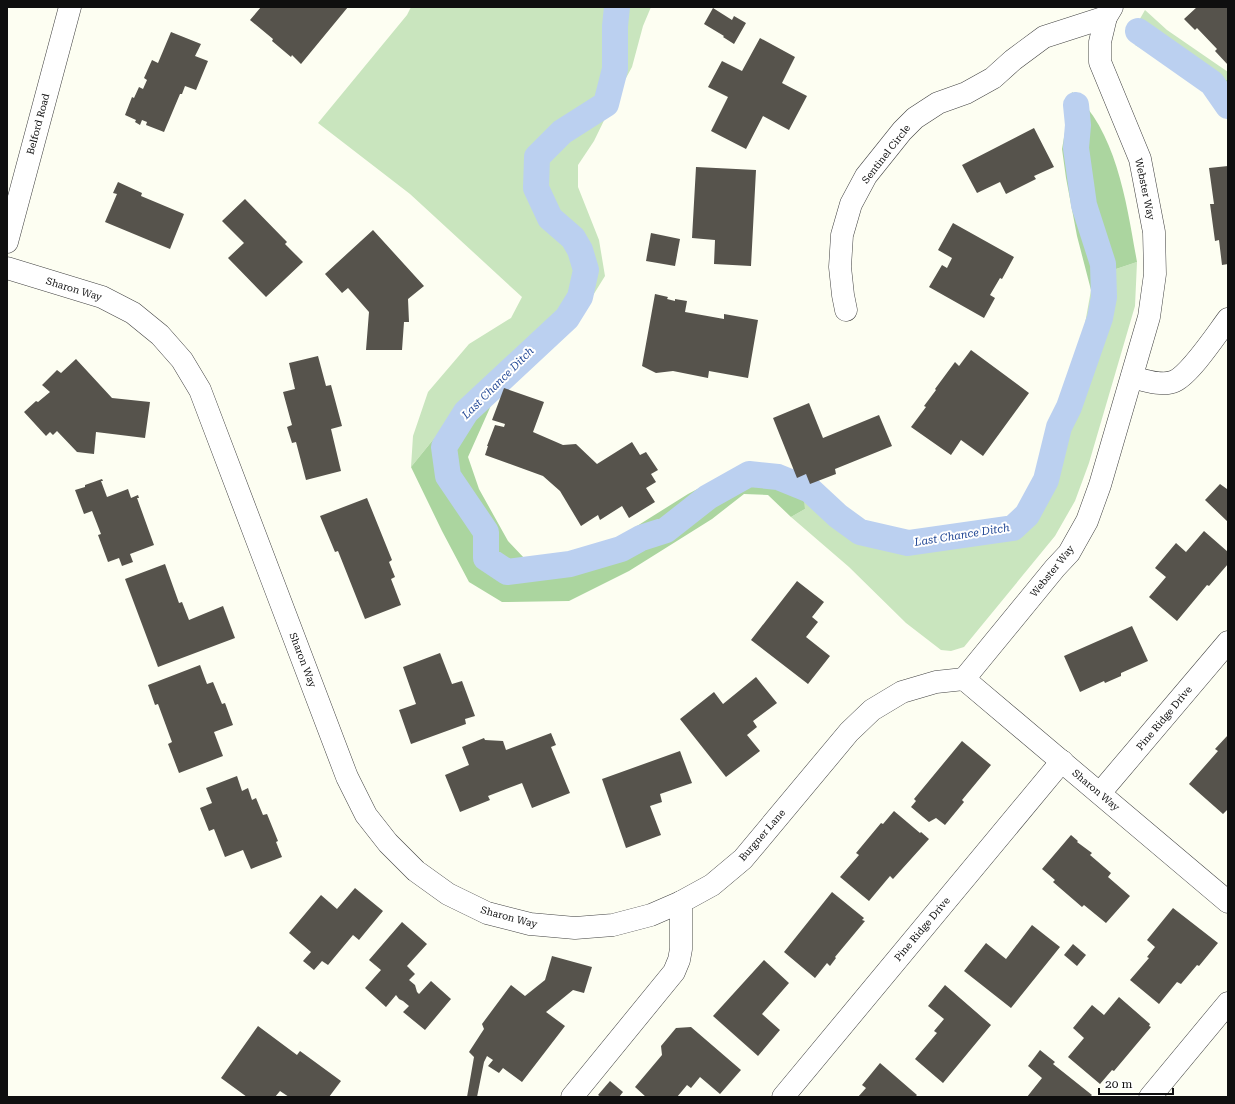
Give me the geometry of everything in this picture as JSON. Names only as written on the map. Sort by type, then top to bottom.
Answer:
[{"type":"street","name":"Belford Road","points":[[7,242],[70,7]]},
{"type":"street","name":"Sentinel Circle","points":[[846,310],[840,267],[842,235],[851,204],[866,176],[902,131],[915,118],[938,103],[966,92],[993,78],[1013,60],[1044,37],[1109,12]]},
{"type":"street","name":"Webster Way","points":[[964,679],[1069,553],[1086,521],[1100,485],[1149,317],[1154,274],[1154,232],[1140,159],[1100,62],[1100,42],[1109,12]]},
{"type":"street","name":"Sharon Way","points":[[7,268],[102,297],[133,313],[160,335],[182,360],[200,390],[347,777],[366,815],[388,843],[416,871],[448,894],[487,913],[530,924],[575,928],[612,925],[651,915],[681,902]]},
{"type":"street","points":[[1132,377],[1156,383],[1174,381],[1190,368],[1228,319]]},
{"type":"street","name":"Pine Ridge Drive","points":[[1100,793],[1228,642]]},
{"type":"street","name":"Sharon Way","points":[[964,679],[1228,902]]},
{"type":"street","name":"Burgner Lane","points":[[681,902],[712,885],[743,859],[849,732],[872,710],[902,692],[936,682],[964,679]]},
{"type":"street","name":"Pine Ridge Drive","points":[[783,1097],[1062,761]]},
{"type":"street","points":[[572,1097],[674,972],[679,960],[681,949],[681,902]]},
{"type":"street","points":[[1150,1097],[1228,1003]]},
{"type":"green space","points":[[411,7],[651,7],[643,26],[632,67],[594,141],[578,165],[578,187],[599,240],[605,276],[579,318],[533,358],[486,383],[445,425],[411,467],[413,436],[428,392],[469,344],[511,318],[522,297],[410,194],[318,123],[407,15]]},
{"type":"green space","points":[[1145,10],[1167,30],[1228,72],[1228,78],[1213,94],[1185,73],[1135,45],[1137,24]]},
{"type":"green space","points":[[1228,78],[1228,114],[1213,94]]},
{"type":"green space","points":[[1072,92],[1087,108],[1100,127],[1110,148],[1118,170],[1124,194],[1137,262],[1116,269],[1091,290],[1077,236],[1062,149]]},
{"type":"green space","points":[[1137,262],[1135,306],[1089,463],[1075,501],[1055,536],[964,647],[951,651],[941,650],[906,623],[849,567],[791,517],[805,509],[803,480],[848,522],[874,531],[926,538],[1011,523],[1031,501],[1081,346],[1091,290],[1116,269]]},
{"type":"green space","points":[[533,358],[497,392],[468,457],[479,489],[508,541],[525,559],[568,557],[621,536],[688,494],[737,468],[773,472],[803,480],[805,509],[791,517],[768,495],[744,494],[712,519],[629,571],[569,601],[502,602],[469,582],[411,467],[445,425],[486,383]]},
{"type":"building","points":[[261,7],[348,7],[301,64],[292,55],[291,57],[272,41],[273,39],[250,20]]},
{"type":"building","points":[[1197,7],[1228,7],[1228,65],[1215,51],[1217,49],[1197,28],[1195,30],[1184,19]]},
{"type":"building","points":[[713,8],[732,20],[734,16],[746,23],[734,44],[704,24]]},
{"type":"building","points":[[171,32],[201,44],[195,56],[208,61],[196,90],[185,86],[182,94],[180,94],[164,132],[146,125],[147,122],[142,120],[140,125],[135,122],[136,120],[125,115],[132,97],[134,98],[139,87],[143,89],[147,80],[144,78],[152,60],[158,63]]},
{"type":"building","points":[[760,38],[795,57],[782,83],[807,96],[789,130],[763,116],[746,149],[711,131],[728,97],[708,87],[722,61],[742,71]]},
{"type":"building","points":[[1034,128],[1054,167],[1034,176],[1036,179],[1006,194],[1000,182],[977,193],[962,165]]},
{"type":"building","points":[[1228,166],[1228,264],[1222,265],[1219,240],[1215,241],[1210,204],[1214,204],[1209,168]]},
{"type":"building","points":[[696,167],[756,170],[751,266],[714,264],[715,240],[692,238]]},
{"type":"building","points":[[118,182],[142,193],[141,196],[184,214],[170,249],[105,222],[117,194],[113,193]]},
{"type":"building","points":[[245,199],[287,242],[285,244],[303,262],[266,297],[228,258],[244,243],[222,221]]},
{"type":"building","points":[[953,223],[1014,257],[1002,279],[1000,278],[990,295],[995,298],[984,318],[929,287],[942,265],[947,268],[952,258],[938,250]]},
{"type":"building","points":[[373,230],[424,286],[408,299],[409,322],[404,322],[402,350],[366,350],[369,312],[348,288],[342,293],[325,274]]},
{"type":"building","points":[[651,233],[680,239],[675,266],[646,261]]},
{"type":"building","points":[[655,294],[668,297],[667,299],[675,301],[675,299],[687,301],[685,312],[724,319],[724,314],[758,320],[748,378],[709,371],[708,378],[673,371],[656,373],[642,366]]},
{"type":"building","points":[[971,350],[1029,393],[983,456],[961,440],[951,455],[911,427],[926,407],[924,406],[936,390],[935,389],[955,362],[959,366]]},
{"type":"building","points":[[318,356],[326,386],[331,385],[342,426],[331,429],[341,471],[306,480],[296,442],[292,443],[287,427],[292,425],[283,392],[295,389],[289,363]]},
{"type":"building","points":[[76,359],[112,398],[150,402],[145,438],[96,432],[94,454],[77,452],[57,431],[53,435],[50,432],[46,436],[24,412],[36,401],[38,402],[50,392],[42,385],[57,370],[61,373]]},
{"type":"building","points":[[504,388],[544,402],[533,432],[563,445],[576,444],[597,464],[632,442],[640,455],[646,452],[658,470],[651,474],[656,482],[646,488],[655,502],[629,518],[622,506],[600,520],[598,515],[581,526],[560,491],[543,476],[485,455],[495,425],[504,427],[505,424],[492,420]]},
{"type":"building","points":[[809,403],[823,438],[879,415],[892,446],[835,469],[836,474],[810,484],[806,474],[797,478],[773,418]]},
{"type":"building","points":[[102,479],[103,481],[101,481],[107,497],[128,489],[131,498],[138,495],[139,498],[137,498],[154,545],[130,554],[133,562],[122,566],[119,558],[108,562],[98,535],[101,534],[92,511],[84,514],[75,490]]},
{"type":"building","points":[[1220,484],[1227,489],[1228,488],[1228,522],[1205,500]]},
{"type":"building","points":[[367,498],[392,560],[389,562],[395,577],[391,579],[401,605],[365,619],[338,551],[335,552],[320,516]]},
{"type":"building","points":[[1204,531],[1228,552],[1228,564],[1209,586],[1207,585],[1177,621],[1149,597],[1166,577],[1155,568],[1176,543],[1186,552]]},
{"type":"building","points":[[165,564],[179,603],[182,602],[189,620],[223,606],[235,638],[158,667],[125,579]]},
{"type":"building","points":[[797,581],[824,602],[812,617],[818,622],[806,637],[830,656],[808,684],[751,640]]},
{"type":"building","points":[[1132,626],[1148,661],[1121,673],[1121,676],[1105,683],[1104,681],[1080,692],[1064,656]]},
{"type":"building","points":[[440,653],[452,684],[462,681],[475,716],[465,719],[466,724],[411,744],[399,710],[416,704],[403,667]]},
{"type":"building","points":[[200,665],[207,684],[213,682],[222,704],[225,703],[233,725],[214,732],[223,756],[179,773],[168,744],[172,742],[158,704],[155,705],[148,685]]},
{"type":"building","points":[[756,677],[777,703],[753,721],[757,727],[747,735],[760,751],[726,777],[680,719],[714,692],[723,704]]},
{"type":"building","points":[[551,733],[556,745],[551,747],[570,793],[532,808],[522,783],[488,796],[490,800],[460,812],[445,775],[469,765],[462,747],[484,738],[485,740],[503,741],[506,750]]},
{"type":"building","points":[[1228,735],[1228,809],[1223,814],[1189,784],[1218,751],[1215,749]]},
{"type":"building","points":[[962,741],[991,765],[962,800],[964,802],[945,825],[936,818],[929,822],[911,807],[916,801],[914,799]]},
{"type":"building","points":[[680,751],[692,783],[660,794],[662,802],[650,806],[661,835],[626,848],[602,779]]},
{"type":"building","points":[[237,776],[242,791],[248,788],[252,800],[256,798],[263,815],[267,814],[278,841],[276,842],[282,857],[251,869],[243,850],[225,857],[214,829],[209,831],[200,808],[212,803],[206,788]]},
{"type":"building","points":[[894,811],[929,839],[893,879],[890,876],[869,901],[840,877],[859,855],[856,853],[881,823],[883,824]]},
{"type":"building","points":[[1071,835],[1078,841],[1077,842],[1092,853],[1090,855],[1111,873],[1108,877],[1130,896],[1106,923],[1084,905],[1082,907],[1053,882],[1055,880],[1042,869]]},
{"type":"building","points":[[355,888],[383,911],[359,940],[353,935],[328,965],[322,961],[314,970],[303,961],[311,952],[289,933],[321,895],[337,909]]},
{"type":"building","points":[[832,892],[864,918],[862,920],[865,921],[835,957],[836,958],[830,966],[827,963],[815,978],[784,952]]},
{"type":"building","points":[[1173,908],[1218,943],[1199,966],[1197,965],[1181,984],[1177,982],[1159,1004],[1130,980],[1149,958],[1147,957],[1155,947],[1147,940]]},
{"type":"building","points":[[402,922],[427,944],[407,966],[415,974],[409,980],[415,985],[419,994],[431,981],[451,999],[425,1030],[403,1012],[409,1006],[396,995],[386,1007],[365,988],[381,970],[369,960]]},
{"type":"building","points":[[1032,925],[1060,947],[1011,1008],[964,971],[986,943],[1006,959]]},
{"type":"building","points":[[1073,944],[1086,955],[1077,966],[1064,955]]},
{"type":"building","points":[[552,956],[592,967],[584,993],[573,990],[546,1012],[565,1026],[522,1082],[503,1068],[499,1073],[488,1066],[493,1060],[487,1056],[484,1062],[477,1097],[467,1097],[474,1057],[469,1052],[484,1029],[482,1024],[511,985],[525,996],[545,980]]},
{"type":"building","points":[[764,960],[789,983],[762,1014],[780,1030],[758,1056],[713,1016]]},
{"type":"building","points":[[945,985],[991,1025],[943,1083],[915,1059],[937,1033],[934,1031],[944,1019],[928,1006]]},
{"type":"building","points":[[1119,997],[1150,1024],[1149,1026],[1151,1027],[1114,1071],[1112,1070],[1100,1084],[1068,1057],[1084,1038],[1073,1028],[1092,1005],[1104,1015]]},
{"type":"building","points":[[258,1026],[297,1055],[300,1051],[341,1081],[329,1097],[289,1097],[280,1091],[275,1097],[247,1097],[221,1078]]},
{"type":"building","points":[[691,1027],[741,1070],[720,1094],[700,1077],[691,1088],[687,1085],[677,1097],[646,1097],[635,1087],[662,1055],[661,1046],[676,1028]]},
{"type":"building","points":[[1040,1050],[1055,1062],[1053,1064],[1092,1095],[1090,1097],[1027,1097],[1042,1078],[1028,1066]]},
{"type":"building","points":[[880,1063],[917,1095],[915,1097],[858,1097],[866,1088],[862,1085]]},
{"type":"building","points":[[610,1081],[623,1092],[619,1097],[601,1097],[598,1095]]},
{"type":"waterway","name":"Last Chance Ditch","points":[[617,7],[615,26],[615,69],[606,104],[562,132],[537,157],[536,188],[550,218],[573,238],[580,250],[586,270],[580,297],[567,318],[466,412],[444,447],[448,476],[486,532],[486,558],[507,572],[570,564],[621,549],[641,538],[666,530],[708,497],[749,474],[778,477],[810,490],[838,516],[860,532],[908,543],[1013,528],[1027,515],[1046,480],[1059,427],[1069,407],[1100,318],[1104,297],[1103,264],[1084,205],[1076,148],[1078,125],[1076,105]]},
{"type":"waterway","name":"Last Chance Ditch","points":[[1138,31],[1212,83],[1228,106]]}]
